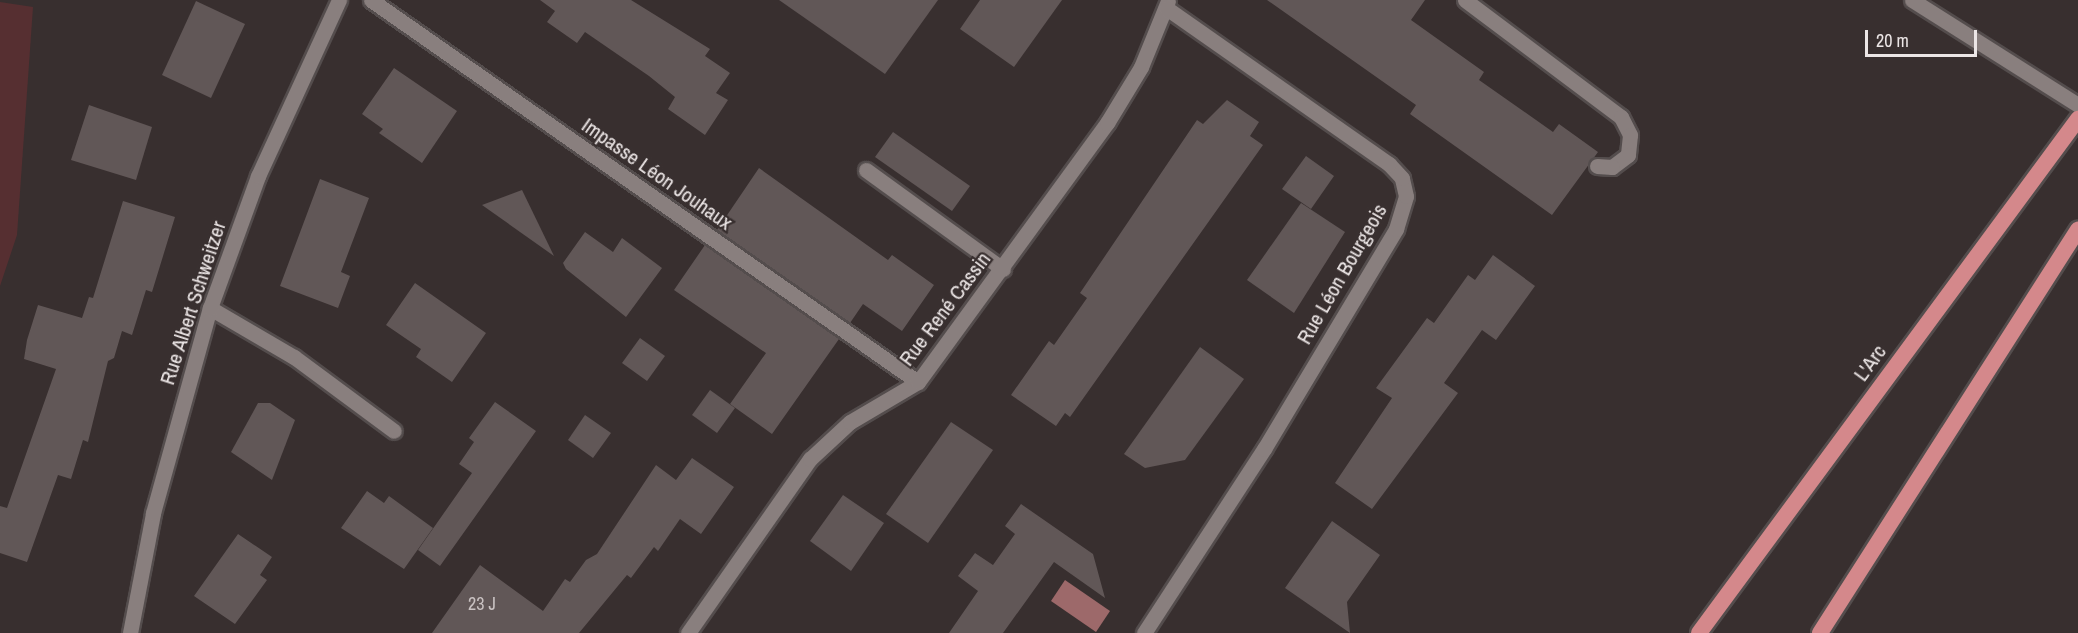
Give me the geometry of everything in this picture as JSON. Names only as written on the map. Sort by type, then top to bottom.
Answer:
[{"type":"highway","name":"L'Arc","points":[[1698,633],[2078,119]]},
{"type":"highway","points":[[1820,633],[2078,230]]},
{"type":"street","name":"Rue Albert Schweitzer","points":[[130,633],[153,513],[210,308],[258,176],[339,0]]},
{"type":"street","name":"Impasse Léon Jouhaux","points":[[372,0],[918,382]]},
{"type":"street","points":[[1465,0],[1621,117],[1630,135],[1628,155],[1612,167],[1597,166]]},
{"type":"street","points":[[1912,0],[2078,105]]},
{"type":"street","name":"Rue René Cassin","points":[[688,633],[810,459],[850,422],[918,382],[1003,269],[1107,123],[1141,67],[1167,4]]},
{"type":"street","name":"Rue Léon Bourgeois","points":[[1144,633],[1282,419],[1396,230],[1406,196],[1402,178],[1389,164],[1167,4]]},
{"type":"street","points":[[866,170],[1003,269]]},
{"type":"street","points":[[210,308],[294,357],[394,431]]},
{"type":"shaded area","points":[[0,2],[33,7],[17,235],[0,286]]},
{"type":"shaded area","points":[[1065,580],[1110,611],[1096,632],[1051,601]]},
{"type":"building","points":[[540,0],[631,0],[710,49],[705,56],[730,73],[716,93],[728,100],[705,135],[668,109],[675,97],[649,76],[585,32],[577,43],[547,22],[555,11]]},
{"type":"building","points":[[779,0],[938,0],[885,74]]},
{"type":"building","points":[[980,0],[1062,0],[1014,67],[960,29]]},
{"type":"building","points":[[1267,0],[1425,0],[1411,20],[1484,72],[1479,80],[1553,132],[1559,124],[1598,152],[1552,215],[1410,114],[1416,105]]},
{"type":"building","points":[[196,1],[245,24],[211,98],[162,75]]},
{"type":"building","points":[[394,68],[457,111],[422,163],[379,133],[383,129],[362,114]]},
{"type":"building","points":[[1227,100],[1259,122],[1250,136],[1263,145],[1070,417],[1065,413],[1056,426],[1011,395],[1049,341],[1054,345],[1087,298],[1080,293],[1197,120],[1203,124]]},
{"type":"building","points":[[89,105],[152,127],[136,180],[71,160]]},
{"type":"building","points":[[893,132],[970,186],[952,211],[875,157]]},
{"type":"building","points":[[1306,156],[1334,176],[1311,209],[1282,189]]},
{"type":"building","points":[[759,168],[888,260],[892,255],[934,285],[902,331],[863,304],[850,323],[717,230]]},
{"type":"building","points":[[320,179],[369,198],[341,272],[350,276],[338,308],[280,286]]},
{"type":"building","points":[[522,190],[554,256],[482,205]]},
{"type":"building","points":[[123,201],[175,217],[152,292],[146,290],[132,335],[122,331],[114,358],[108,361],[88,442],[83,440],[71,479],[58,475],[27,562],[0,553],[0,506],[7,508],[56,369],[24,359],[27,340],[38,305],[82,318],[89,297],[93,298]]},
{"type":"building","points":[[1301,203],[1345,232],[1294,313],[1247,280]]},
{"type":"building","points":[[585,232],[613,252],[622,238],[662,268],[626,317],[566,269],[563,263]]},
{"type":"building","points":[[705,245],[839,339],[772,434],[730,404],[766,353],[674,290]]},
{"type":"building","points":[[1493,255],[1535,286],[1496,340],[1482,330],[1444,383],[1458,393],[1372,509],[1335,483],[1392,398],[1376,388],[1427,318],[1434,323],[1468,275],[1475,280]]},
{"type":"building","points":[[415,283],[486,333],[452,382],[416,357],[421,349],[386,325]]},
{"type":"building","points":[[640,338],[665,356],[647,381],[622,363]]},
{"type":"building","points":[[1200,347],[1244,379],[1185,460],[1145,468],[1124,454]]},
{"type":"building","points":[[710,390],[735,408],[717,433],[692,415]]},
{"type":"building","points":[[495,402],[536,431],[440,566],[418,550],[472,473],[459,464],[474,442],[469,438]]},
{"type":"building","points":[[258,403],[270,403],[295,420],[272,480],[231,452]]},
{"type":"building","points":[[585,415],[611,433],[593,458],[568,440]]},
{"type":"building","points":[[951,422],[993,450],[928,543],[886,514]]},
{"type":"building","points":[[692,458],[734,487],[701,534],[680,519],[658,551],[654,547],[631,578],[627,575],[579,633],[432,633],[480,565],[543,611],[565,579],[570,582],[586,560],[597,554],[656,465],[676,480]]},
{"type":"building","points":[[367,491],[384,503],[389,496],[433,528],[404,569],[341,528]]},
{"type":"building","points":[[843,495],[884,523],[851,571],[810,541]]},
{"type":"building","points":[[1021,504],[1093,554],[1105,598],[1054,562],[1003,633],[949,633],[978,591],[958,576],[975,553],[993,565],[1015,534],[1005,526]]},
{"type":"building","points":[[1332,521],[1380,555],[1347,602],[1350,633],[1285,588]]},
{"type":"building","points":[[238,534],[272,557],[260,575],[267,580],[235,624],[194,596]]}]
